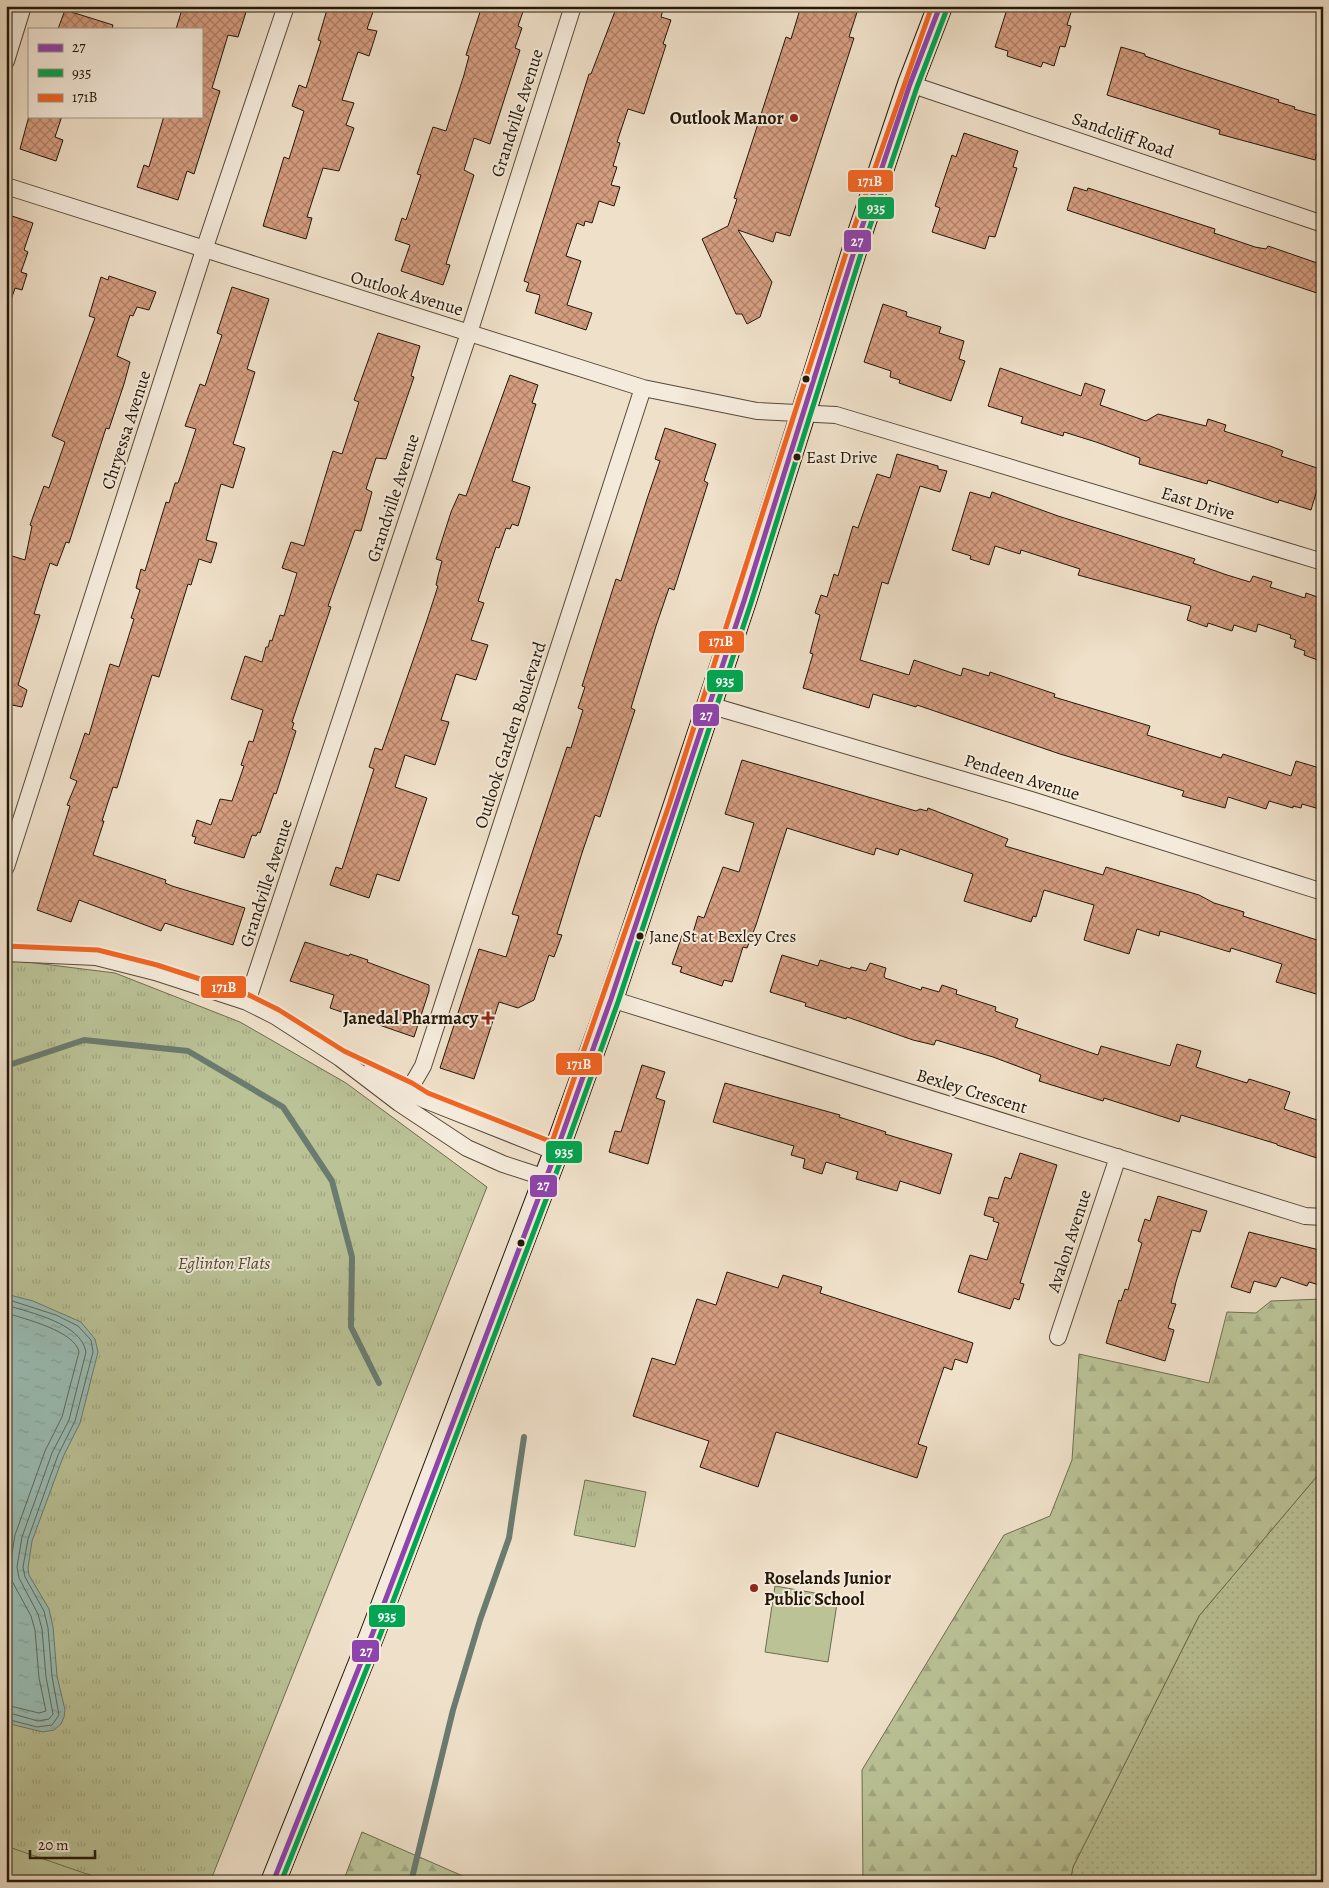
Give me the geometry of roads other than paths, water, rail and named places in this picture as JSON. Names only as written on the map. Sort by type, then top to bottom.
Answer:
[{"type":"main road","points":[[273,1882],[372,1635],[556,1152],[610,999],[744,602],[802,413],[910,84],[940,6]]},
{"type":"street","points":[[6,61],[23,6]]},
{"type":"street","name":"Chryessa Avenue","points":[[6,867],[204,250],[286,6]]},
{"type":"street","name":"Grandville Avenue","points":[[247,1002],[469,333],[572,6]]},
{"type":"street","name":"Sandcliff Road","points":[[910,84],[1323,224]]},
{"type":"street","name":"Outlook Avenue","points":[[6,186],[642,388],[757,411],[802,413]]},
{"type":"street","name":"Outlook Garden Boulevard","points":[[409,1090],[423,1066],[642,388]]},
{"type":"street","name":"East Drive","points":[[802,413],[836,415],[1323,562]]},
{"type":"street","name":"Pendeen Avenue","points":[[708,705],[1022,797],[1323,892]]},
{"type":"street","points":[[6,953],[96,957],[155,972],[247,1002],[275,1016],[340,1058],[399,1103],[467,1148],[503,1164],[546,1178]]},
{"type":"street","name":"Bexley Crescent","points":[[610,999],[1305,1216],[1323,1217]]},
{"type":"street","points":[[340,1058],[409,1090],[434,1104],[556,1152]]},
{"type":"street","name":"Avalon Avenue","points":[[1058,1337],[1118,1157]]},
{"type":"water","points":[[6,1294],[33,1301],[81,1322],[95,1339],[98,1352],[80,1423],[63,1457],[32,1541],[28,1568],[29,1575],[49,1609],[53,1627],[57,1676],[65,1710],[61,1724],[54,1730],[43,1732],[6,1723]]},
{"type":"waterway","points":[[6,1066],[84,1040],[188,1051],[283,1107],[332,1181],[352,1257],[351,1327],[379,1383]]},
{"type":"waterway","points":[[411,1882],[453,1710],[480,1620],[509,1538],[524,1437]]},
{"type":"place","name":"Outlook Manor","points":[[794,118]]},
{"type":"place","name":"East Drive","points":[[797,457]]},
{"type":"place","name":"Jane St at Bexley Cres","points":[[640,936]]},
{"type":"place","name":"Janedal Pharmacy","points":[[488,1018]]},
{"type":"place","name":"Roselands Junior Public School","points":[[754,1588]]},
{"type":"park label","name":"Eglinton Flats","points":[[224,1263]]}]
